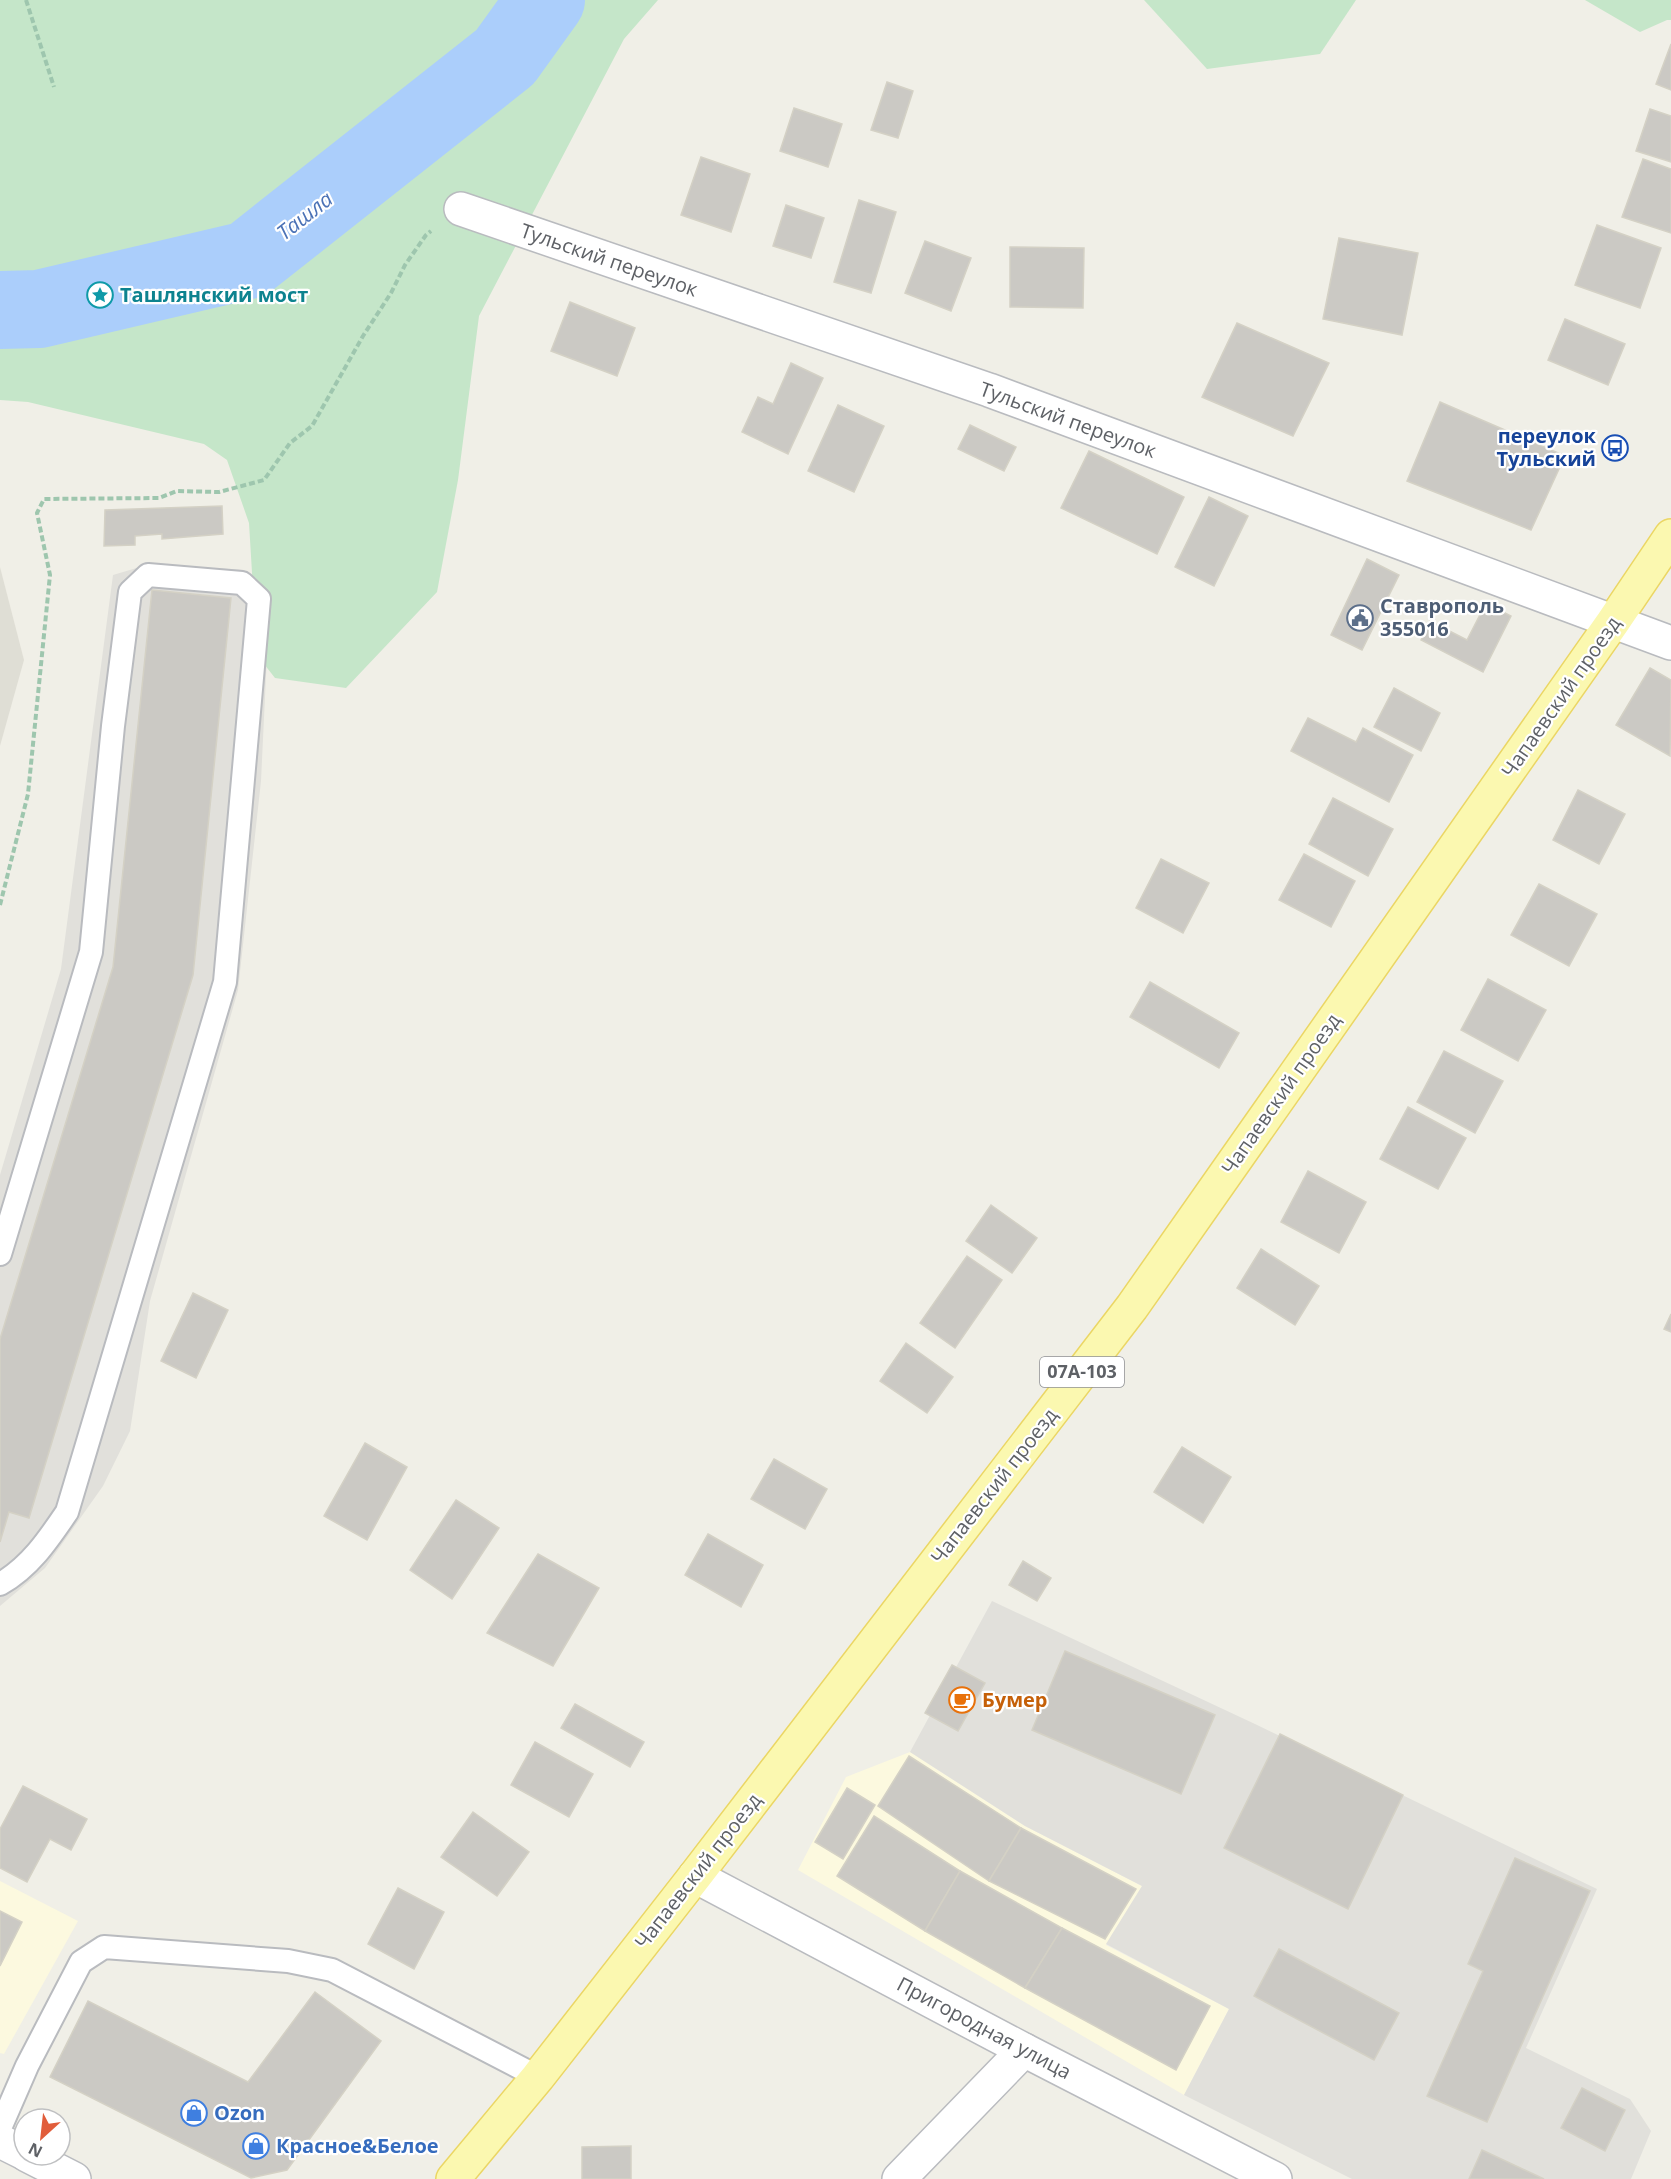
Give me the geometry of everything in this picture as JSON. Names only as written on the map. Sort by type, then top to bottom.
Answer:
[{"type":"main road","name":"Чапаевский проезд","points":[[453,2179],[538,2077],[695,1876],[1132,1307],[1671,536]]},
{"type":"street","name":"Тульский переулок","points":[[460,209],[989,390],[1671,643]]},
{"type":"street","name":"Пригородная улица","points":[[695,1876],[1024,2050],[1275,2179]]},
{"type":"street","points":[[899,2179],[1024,2050]]},
{"type":"street","points":[[51,2167],[74,2179]]},
{"type":"lane","points":[[0,1254],[91,952],[113,726],[130,592],[148,575],[242,583],[259,599],[225,982],[67,1512],[25,1568],[0,1584]]},
{"type":"lane","points":[[0,2128],[27,2066],[81,1962],[104,1947],[288,1961],[332,1970],[538,2077]]},
{"type":"path","points":[[26,0],[54,87]]},
{"type":"path","points":[[391,293],[405,266],[426,235]]},
{"type":"shaded area","points":[[150,564],[244,570],[270,592],[261,781],[238,990],[150,1301],[130,1431],[103,1486],[45,1568],[0,1606],[0,1175],[61,969],[113,575]]},
{"type":"shaded area","points":[[0,567],[24,660],[0,746]]},
{"type":"shaded area","points":[[992,1601],[1255,1724],[1597,1889],[1526,2048],[1630,2099],[1651,2131],[1631,2179],[1352,2179],[1184,2095],[1229,2009],[1106,1944],[1142,1886],[1025,1826],[910,1752]]},
{"type":"shaded area","points":[[910,1752],[1025,1826],[1142,1886],[1106,1945],[1229,2009],[1184,2095],[798,1870],[846,1777]]},
{"type":"shaded area","points":[[0,1881],[78,1921],[4,2054],[0,2053]]},
{"type":"green space","points":[[0,0],[658,0],[624,39],[479,316],[458,480],[437,592],[346,688],[275,678],[257,655],[249,523],[227,460],[204,444],[28,402],[0,400]]},
{"type":"green space","points":[[1144,0],[1356,0],[1320,54],[1207,69]]},
{"type":"green space","points":[[1585,0],[1671,0],[1671,20],[1640,32]]},
{"type":"building","points":[[1671,44],[1671,90],[1656,84]]},
{"type":"building","points":[[887,82],[913,91],[898,138],[871,130]]},
{"type":"building","points":[[794,108],[842,124],[828,167],[780,151]]},
{"type":"building","points":[[1650,109],[1671,116],[1671,162],[1636,151]]},
{"type":"building","points":[[701,157],[750,174],[731,232],[681,215]]},
{"type":"building","points":[[1643,159],[1671,169],[1671,233],[1622,217]]},
{"type":"building","points":[[859,200],[896,212],[871,293],[834,282]]},
{"type":"building","points":[[786,205],[824,218],[811,258],[773,246]]},
{"type":"building","points":[[1597,225],[1661,248],[1640,308],[1575,285]]},
{"type":"building","points":[[1339,238],[1418,253],[1402,335],[1323,319]]},
{"type":"building","points":[[925,241],[971,258],[951,311],[905,293]]},
{"type":"building","points":[[1010,247],[1084,248],[1083,308],[1010,307]]},
{"type":"building","points":[[570,302],[635,328],[617,376],[551,351]]},
{"type":"building","points":[[1565,319],[1625,344],[1608,385],[1548,360]]},
{"type":"building","points":[[1237,323],[1329,363],[1293,436],[1202,397]]},
{"type":"building","points":[[791,363],[823,378],[788,454],[742,432],[758,397],[773,404]]},
{"type":"building","points":[[1440,402],[1565,456],[1531,530],[1407,481]]},
{"type":"building","points":[[838,405],[884,426],[854,492],[808,471]]},
{"type":"building","points":[[970,425],[1016,447],[1004,471],[958,449]]},
{"type":"building","points":[[1089,451],[1184,497],[1157,554],[1061,508]]},
{"type":"building","points":[[1209,497],[1248,516],[1214,586],[1175,567]]},
{"type":"building","points":[[222,506],[223,534],[162,539],[162,534],[135,536],[135,545],[104,546],[105,510]]},
{"type":"building","points":[[1367,559],[1399,575],[1362,650],[1331,635]]},
{"type":"building","points":[[152,590],[231,598],[193,975],[29,1518],[9,1512],[0,1542],[0,1339],[113,967]]},
{"type":"building","points":[[1486,603],[1511,616],[1483,672],[1421,640],[1430,621],[1467,640]]},
{"type":"building","points":[[1650,668],[1671,680],[1670,756],[1616,725]]},
{"type":"building","points":[[1394,688],[1440,713],[1421,751],[1374,727]]},
{"type":"building","points":[[1308,718],[1356,742],[1363,728],[1413,755],[1389,802],[1291,751]]},
{"type":"building","points":[[1578,790],[1625,814],[1599,864],[1553,840]]},
{"type":"building","points":[[1333,798],[1393,829],[1368,876],[1309,844]]},
{"type":"building","points":[[1304,854],[1355,881],[1331,927],[1279,900]]},
{"type":"building","points":[[1161,859],[1209,883],[1183,933],[1136,908]]},
{"type":"building","points":[[1539,884],[1597,914],[1569,966],[1511,935]]},
{"type":"building","points":[[1488,979],[1546,1010],[1518,1061],[1461,1030]]},
{"type":"building","points":[[1150,982],[1239,1033],[1219,1068],[1130,1017]]},
{"type":"building","points":[[1444,1051],[1503,1081],[1475,1133],[1417,1102]]},
{"type":"building","points":[[1408,1107],[1466,1138],[1438,1189],[1380,1159]]},
{"type":"building","points":[[1308,1171],[1366,1202],[1339,1253],[1281,1222]]},
{"type":"building","points":[[991,1205],[1037,1238],[1012,1273],[966,1241]]},
{"type":"building","points":[[1261,1249],[1319,1286],[1295,1325],[1237,1288]]},
{"type":"building","points":[[967,1256],[1002,1280],[955,1348],[920,1323]]},
{"type":"building","points":[[193,1293],[228,1310],[196,1378],[161,1361]]},
{"type":"building","points":[[1671,1314],[1671,1332],[1664,1329]]},
{"type":"building","points":[[906,1343],[953,1377],[927,1413],[880,1381]]},
{"type":"building","points":[[365,1443],[407,1467],[367,1540],[324,1516]]},
{"type":"building","points":[[1182,1447],[1231,1477],[1203,1523],[1154,1492]]},
{"type":"building","points":[[774,1459],[827,1489],[805,1529],[751,1499]]},
{"type":"building","points":[[456,1500],[499,1528],[452,1599],[410,1570]]},
{"type":"building","points":[[708,1534],[763,1565],[741,1607],[685,1575]]},
{"type":"building","points":[[538,1554],[599,1588],[553,1666],[487,1633]]},
{"type":"building","points":[[1023,1561],[1051,1578],[1037,1601],[1009,1585]]},
{"type":"building","points":[[1065,1651],[1215,1715],[1181,1794],[1032,1730]]},
{"type":"building","points":[[952,1665],[985,1683],[958,1731],[925,1713]]},
{"type":"building","points":[[575,1704],[644,1742],[630,1767],[561,1728]]},
{"type":"building","points":[[1280,1734],[1403,1795],[1348,1909],[1224,1848]]},
{"type":"building","points":[[535,1742],[593,1774],[569,1817],[511,1785]]},
{"type":"building","points":[[909,1756],[1021,1828],[989,1881],[878,1806]]},
{"type":"building","points":[[23,1786],[87,1819],[71,1850],[50,1839],[27,1882],[0,1868],[0,1829]]},
{"type":"building","points":[[847,1788],[875,1805],[843,1859],[815,1842]]},
{"type":"building","points":[[473,1812],[529,1852],[497,1896],[441,1857]]},
{"type":"building","points":[[874,1816],[960,1871],[925,1931],[837,1876]]},
{"type":"building","points":[[1021,1828],[1136,1889],[1105,1939],[989,1881]]},
{"type":"building","points":[[1515,1858],[1590,1891],[1487,2122],[1427,2096],[1483,1971],[1468,1964]]},
{"type":"building","points":[[960,1871],[1062,1928],[1025,1988],[925,1931]]},
{"type":"building","points":[[398,1888],[444,1912],[414,1969],[368,1944]]},
{"type":"building","points":[[0,1911],[22,1922],[0,1966]]},
{"type":"building","points":[[1062,1928],[1210,2006],[1176,2070],[1025,1988]]},
{"type":"building","points":[[1279,1949],[1399,2013],[1374,2060],[1254,1996]]},
{"type":"building","points":[[315,1992],[381,2041],[287,2170],[251,2178],[50,2077],[88,2001],[248,2082]]},
{"type":"building","points":[[1582,2088],[1625,2110],[1605,2151],[1561,2128]]},
{"type":"building","points":[[631,2146],[631,2179],[582,2179],[582,2147]]},
{"type":"building","points":[[1482,2150],[1544,2179],[1469,2179]]},
{"type":"waterway","name":"Ташла","points":[[0,310],[39,309],[248,260],[505,57],[546,0]]},
{"type":"place","name":"Ташлянский мост","points":[[100,295]]},
{"type":"place","name":"переулок Тульский","points":[[1615,448]]},
{"type":"place","name":"Ставрополь 355016","points":[[1360,618]]},
{"type":"place","name":"Бумер","points":[[962,1700]]},
{"type":"place","name":"Ozon","points":[[194,2113]]},
{"type":"place","name":"Красное&Белое","points":[[256,2146]]}]
